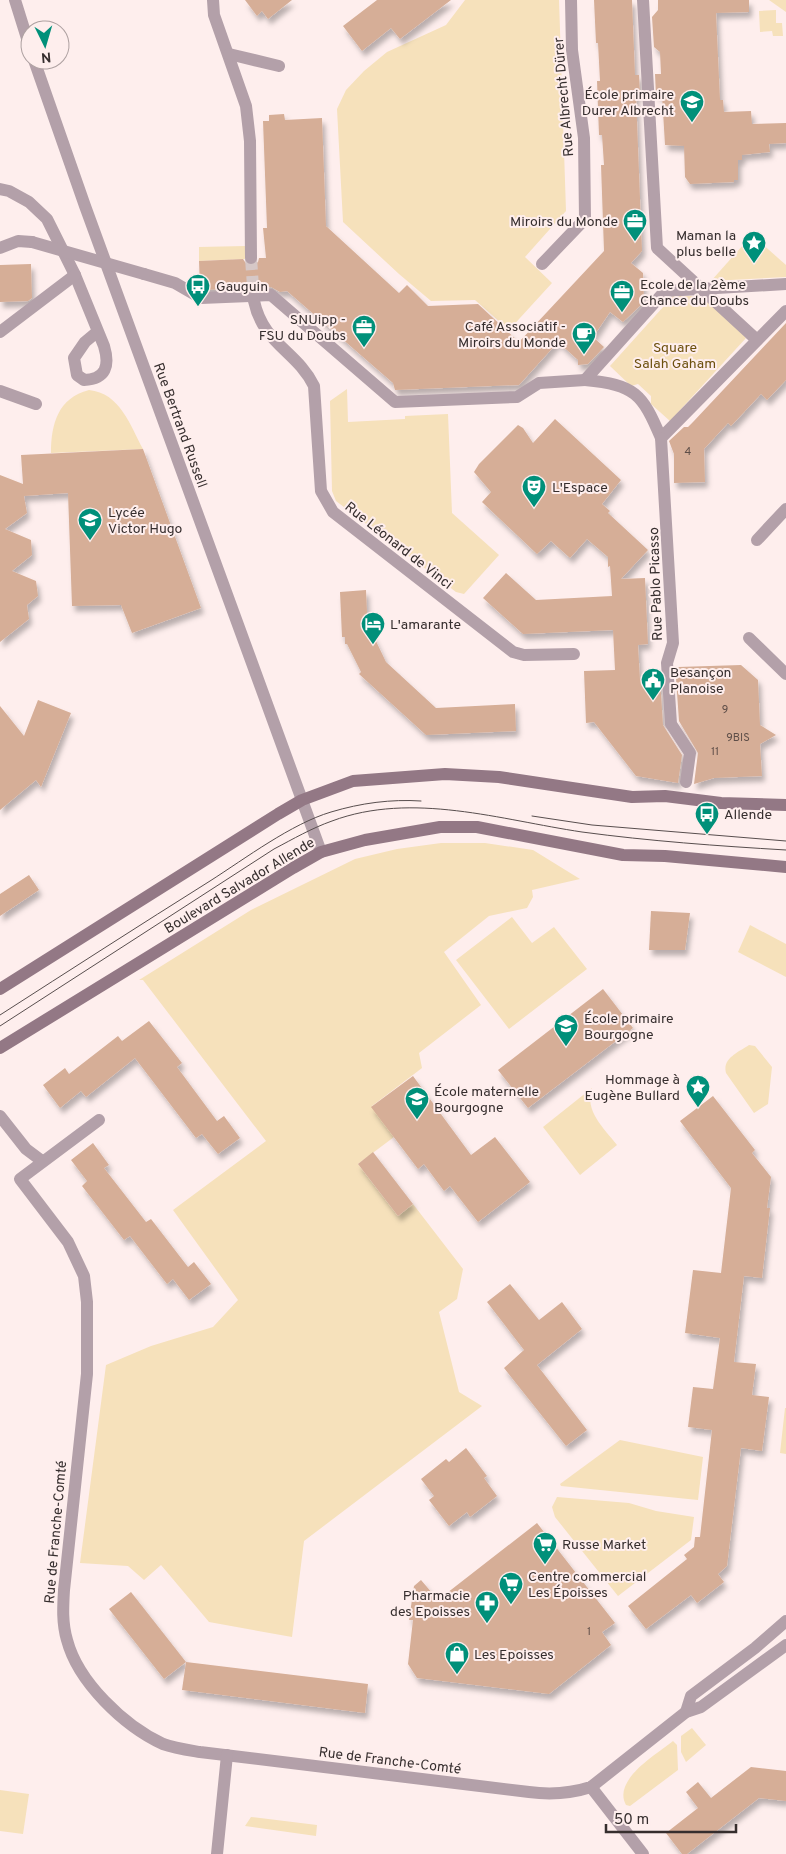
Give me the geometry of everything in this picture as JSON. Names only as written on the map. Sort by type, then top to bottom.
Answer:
[{"type":"street","points":[[213,0],[214,15],[246,106],[250,141],[251,258]]},
{"type":"street","name":"Rue Albrecht Dürer","points":[[542,264],[585,219],[584,138],[572,50],[571,0]]},
{"type":"street","points":[[643,0],[658,248],[757,340]]},
{"type":"street","points":[[14,3],[20,20]]},
{"type":"street","points":[[229,54],[279,66]]},
{"type":"street","name":"Rue Bertrand Russell","points":[[37,70],[85,206],[321,852]]},
{"type":"street","points":[[0,190],[9,191],[29,202],[48,219],[75,275],[97,332]]},
{"type":"street","points":[[0,248],[18,241],[32,242],[175,283],[201,298],[271,295],[395,402],[517,397],[539,383],[585,380],[620,384],[645,403],[661,438],[786,310]]},
{"type":"street","points":[[0,332],[75,275]]},
{"type":"street","points":[[585,380],[665,291],[786,284]]},
{"type":"street","name":"Rue Léonard de Vinci","points":[[254,301],[260,324],[308,375],[314,386],[321,491],[333,512],[513,652],[524,655],[574,654]]},
{"type":"street","points":[[0,391],[36,404]]},
{"type":"street","name":"Rue Pablo Picasso","points":[[661,438],[674,643],[667,663],[671,724],[690,753],[686,782]]},
{"type":"street","points":[[757,540],[786,509]]},
{"type":"street","points":[[749,638],[786,674]]},
{"type":"street","points":[[0,989],[302,800],[353,781],[445,774],[499,777],[632,797],[665,796],[722,803],[786,805]]},
{"type":"street","name":"Boulevard Salvador Allende","points":[[0,1048],[321,852],[365,840],[440,827],[477,827],[623,855],[665,856],[786,867]]},
{"type":"street","points":[[0,1116],[26,1149],[42,1161]]},
{"type":"street","name":"Rue de Franche-Comté","points":[[99,1120],[20,1179],[68,1242],[84,1276],[87,1302],[86,1374],[62,1617],[67,1641],[78,1668],[106,1703],[137,1730],[165,1744],[227,1756],[555,1795],[574,1793],[591,1787]]},
{"type":"street","points":[[686,1712],[691,1696],[755,1648],[786,1621]]},
{"type":"street","points":[[644,1854],[591,1787],[686,1712],[701,1707],[786,1645]]},
{"type":"street","points":[[217,1854],[227,1756]]},
{"type":"green space","points":[[465,0],[559,0],[566,211],[525,257],[552,283],[509,330],[475,300],[431,301],[343,222],[337,109],[346,90],[364,71],[387,52],[446,25]]},
{"type":"green space","points":[[769,0],[786,0],[786,12]]},
{"type":"green space","points":[[776,10],[776,23],[782,23],[783,36],[773,36],[772,31],[760,32],[759,11]]},
{"type":"green space","points":[[752,235],[786,265],[786,277],[711,281]]},
{"type":"green space","points":[[245,246],[245,259],[199,261],[199,247]]},
{"type":"green space","name":"Square Salah Gaham","points":[[673,296],[705,296],[746,338],[670,421],[651,404],[651,396],[638,384],[631,386],[610,366]]},
{"type":"green space","points":[[347,389],[348,422],[405,419],[405,416],[448,414],[452,513],[499,555],[464,594],[456,592],[336,501],[332,491],[330,401]]},
{"type":"green space","points":[[89,390],[100,392],[116,404],[123,412],[143,449],[51,453],[51,442],[58,414],[70,399]]},
{"type":"green space","points":[[441,843],[485,843],[533,850],[580,879],[532,890],[533,897],[527,908],[489,916],[444,952],[481,1005],[419,1053],[422,1068],[372,1106],[394,1137],[358,1164],[398,1216],[413,1204],[463,1269],[457,1299],[439,1312],[459,1392],[482,1406],[304,1541],[292,1637],[209,1622],[161,1565],[144,1580],[128,1566],[80,1563],[106,1365],[151,1346],[213,1327],[238,1300],[173,1210],[266,1141],[143,980],[139,980],[251,910],[355,859],[397,849]]},
{"type":"green space","points":[[512,917],[532,943],[554,927],[587,969],[509,1029],[456,960]]},
{"type":"green space","points":[[750,925],[786,944],[786,977],[738,952]]},
{"type":"green space","points":[[749,1045],[755,1046],[772,1067],[768,1104],[754,1113],[726,1073],[725,1068],[726,1063],[732,1056]]},
{"type":"green space","points":[[592,1088],[590,1096],[593,1112],[601,1126],[617,1145],[580,1175],[543,1127]]},
{"type":"green space","points":[[786,1408],[786,1454],[780,1453]]},
{"type":"green space","points":[[620,1440],[703,1457],[698,1500],[561,1486],[560,1484]]},
{"type":"green space","points":[[557,1497],[629,1503],[656,1511],[694,1517],[691,1540],[618,1596],[555,1517],[552,1507]]},
{"type":"green space","points":[[692,1728],[706,1745],[686,1762],[681,1752],[681,1736]]},
{"type":"green space","points":[[673,1741],[677,1745],[678,1770],[630,1806],[626,1805],[623,1796],[625,1786],[630,1777],[647,1760]]},
{"type":"green space","points":[[0,1790],[29,1794],[23,1834],[0,1831]]},
{"type":"green space","points":[[251,1817],[317,1825],[316,1836],[245,1826]]},
{"type":"building","points":[[245,0],[292,0],[268,19],[262,11],[257,16]]},
{"type":"building","points":[[377,0],[451,0],[400,39],[391,28],[362,51],[343,26]]},
{"type":"building","points":[[594,0],[632,0],[635,75],[639,75],[640,95],[636,95],[642,251],[631,263],[643,273],[644,302],[623,322],[610,312],[593,337],[604,347],[588,364],[578,365],[578,360],[558,342],[519,385],[395,390],[393,383],[287,291],[280,292],[271,287],[203,290],[200,288],[199,261],[243,259],[247,265],[252,266],[258,262],[259,258],[266,258],[263,228],[267,228],[263,121],[269,121],[269,115],[284,114],[285,120],[322,118],[326,226],[399,293],[407,285],[428,306],[478,304],[519,342],[604,251],[601,165],[604,165],[602,135],[599,135],[597,81],[600,81]]},
{"type":"building","points":[[658,0],[749,0],[749,12],[716,13],[720,100],[723,100],[724,112],[751,111],[752,124],[786,123],[786,143],[769,144],[770,152],[742,155],[742,160],[738,160],[738,180],[734,180],[734,182],[690,184],[685,177],[684,146],[665,145],[662,95],[656,95],[655,74],[661,74],[660,52],[654,47],[652,17],[658,10]]},
{"type":"building","points":[[31,264],[32,298],[28,301],[0,302],[0,265]]},
{"type":"building","points":[[786,323],[786,380],[767,400],[761,394],[731,426],[728,423],[704,449],[705,482],[674,483],[674,454],[669,441],[684,427],[688,427],[693,422]]},
{"type":"building","points":[[555,419],[621,480],[602,504],[610,511],[608,513],[648,550],[621,579],[645,578],[648,644],[638,645],[640,680],[660,679],[663,725],[682,755],[678,783],[636,776],[594,722],[586,723],[584,671],[615,670],[613,630],[523,634],[483,598],[506,573],[536,600],[612,596],[608,557],[587,539],[570,558],[551,541],[537,554],[482,502],[491,492],[474,472],[479,464],[518,425],[523,428],[533,443]]},
{"type":"building","points":[[143,449],[201,608],[132,633],[121,605],[72,606],[68,493],[24,496],[27,513],[5,529],[31,540],[32,555],[12,571],[36,581],[38,596],[27,605],[29,619],[0,642],[0,475],[23,484],[21,455]]},
{"type":"building","points":[[366,590],[368,635],[373,635],[386,662],[436,708],[515,704],[516,731],[426,735],[359,674],[361,672],[347,644],[345,644],[345,637],[342,637],[340,592]]},
{"type":"building","points":[[741,665],[758,680],[760,725],[776,735],[760,744],[762,776],[714,778],[694,784],[698,753],[679,721],[676,678],[678,678],[678,667]]},
{"type":"building","points":[[38,700],[71,713],[41,787],[36,780],[0,810],[0,706],[24,736]]},
{"type":"building","points":[[29,875],[39,890],[0,916],[0,894]]},
{"type":"building","points":[[651,911],[690,913],[685,950],[649,950]]},
{"type":"building","points":[[603,989],[633,1028],[528,1108],[498,1070]]},
{"type":"building","points":[[149,1021],[182,1063],[177,1067],[217,1121],[224,1116],[240,1138],[218,1154],[202,1134],[196,1138],[135,1058],[86,1097],[81,1091],[60,1108],[43,1085],[65,1068],[69,1074],[118,1036],[122,1041]]},
{"type":"building","points":[[413,1076],[471,1155],[495,1137],[530,1182],[478,1222],[450,1186],[444,1191],[424,1164],[418,1169],[371,1107]]},
{"type":"building","points":[[713,1096],[755,1150],[752,1153],[771,1177],[767,1208],[770,1208],[762,1278],[744,1276],[734,1362],[756,1364],[752,1395],[769,1397],[762,1451],[741,1448],[727,1566],[718,1574],[724,1582],[697,1603],[691,1595],[646,1629],[628,1606],[687,1559],[684,1555],[694,1547],[695,1537],[700,1537],[712,1430],[688,1427],[693,1387],[713,1389],[720,1338],[685,1333],[693,1270],[721,1273],[731,1188],[680,1121]]},
{"type":"building","points":[[93,1143],[109,1165],[104,1168],[146,1222],[151,1219],[188,1267],[194,1262],[211,1284],[189,1300],[173,1279],[167,1284],[130,1236],[124,1240],[82,1186],[87,1181],[71,1160]]},
{"type":"building","points":[[373,1152],[413,1204],[398,1216],[358,1164]]},
{"type":"building","points":[[510,1284],[539,1320],[562,1302],[582,1329],[537,1365],[587,1430],[566,1446],[504,1368],[524,1350],[487,1302]]},
{"type":"building","points":[[466,1448],[487,1476],[484,1478],[497,1496],[470,1517],[467,1512],[449,1526],[429,1500],[434,1496],[421,1479],[446,1459],[449,1462]]},
{"type":"building","name":"Centre commercial Les Époisses","points":[[537,1523],[615,1623],[602,1632],[611,1645],[549,1694],[417,1678],[408,1664],[413,1620],[409,1620],[414,1586],[421,1580],[438,1600]]},
{"type":"building","points":[[131,1592],[186,1662],[164,1679],[109,1609]]},
{"type":"building","points":[[186,1662],[368,1684],[365,1713],[182,1690]]},
{"type":"building","points":[[751,1767],[786,1771],[786,1801],[759,1798],[687,1854],[682,1854],[666,1833],[698,1808],[686,1792],[698,1782],[711,1798]]},
{"type":"tunnel","points":[[251,258],[254,301]]},
{"type":"tram line","points":[[0,1015],[269,842],[300,825],[316,817],[354,806],[387,801],[421,801]]},
{"type":"tram line","points":[[0,1026],[274,849],[332,821],[362,812],[393,808],[425,808],[488,815],[607,835],[684,843],[786,850]]},
{"type":"tram line","points":[[532,816],[592,825],[786,841]]},
{"type":"place","name":"École primaire Durer Albrecht","points":[[692,123]]},
{"type":"place","name":"Miroirs du Monde","points":[[635,242]]},
{"type":"place","name":"Maman la plus belle","points":[[754,264]]},
{"type":"place","name":"Gauguin","points":[[198,307]]},
{"type":"place","name":"Ecole de la 2ème Chance du Doubs","points":[[622,313]]},
{"type":"place","name":"SNUipp - FSU du Doubs","points":[[364,348]]},
{"type":"place","name":"Café Associatif - Miroirs du Monde","points":[[584,355]]},
{"type":"place","name":"L'Espace","points":[[534,508]]},
{"type":"place","name":"Lycée Victor Hugo","points":[[90,541]]},
{"type":"place","name":"L'amarante","points":[[373,645]]},
{"type":"place","name":"Besançon Planoise","points":[[653,701]]},
{"type":"place","name":"Allende","points":[[707,835]]},
{"type":"place","name":"École primaire Bourgogne","points":[[566,1047]]},
{"type":"place","name":"Hommage à Eugène Bullard","points":[[698,1108]]},
{"type":"place","name":"École maternelle Bourgogne","points":[[417,1120]]},
{"type":"place","name":"Russe Market","points":[[545,1565]]},
{"type":"place","name":"Centre commercial Les Époisses","points":[[511,1605]]},
{"type":"place","name":"Pharmacie des Epoisses","points":[[487,1624]]},
{"type":"place","name":"Les Epoisses","points":[[457,1675]]}]
